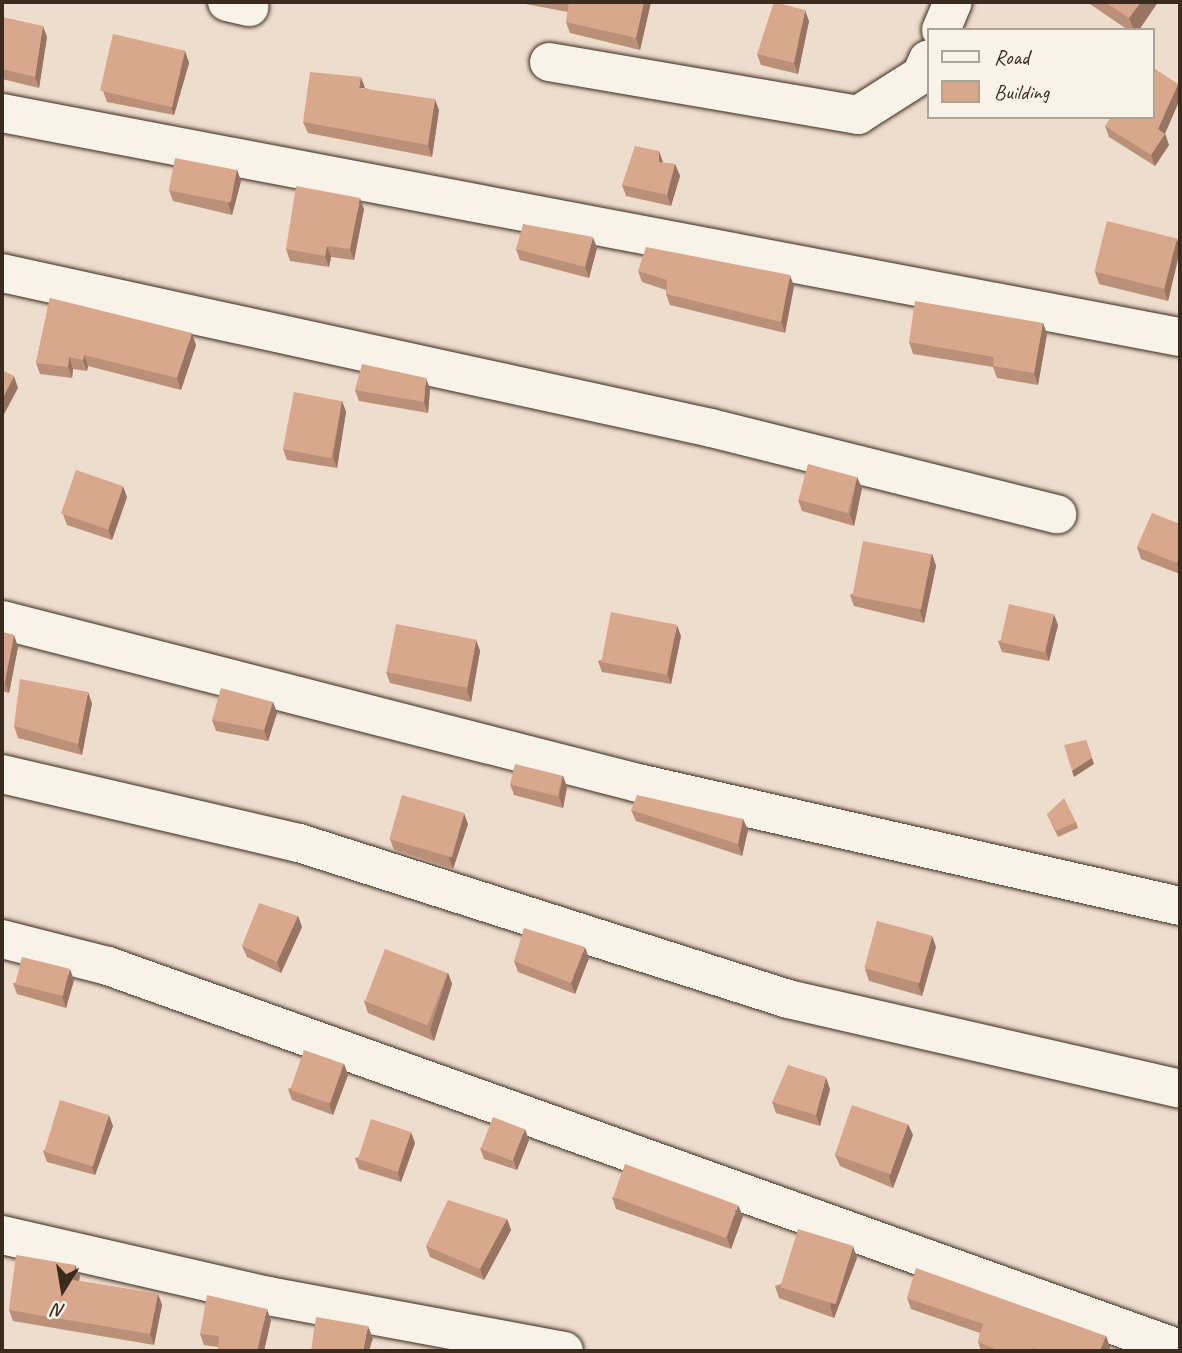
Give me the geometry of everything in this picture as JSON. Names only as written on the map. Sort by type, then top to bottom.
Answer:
[{"type":"street","points":[[942,28],[953,2]]},
{"type":"street","points":[[549,62],[858,115],[922,75],[926,65]]},
{"type":"street","points":[[2,113],[1180,337]]},
{"type":"street","points":[[2,273],[711,428],[1057,514]]},
{"type":"street","points":[[2,620],[638,783],[1180,906]]},
{"type":"street","points":[[2,774],[299,843],[788,999],[1180,1089]]},
{"type":"street","points":[[2,939],[134,975],[1180,1349]]},
{"type":"street","points":[[2,1235],[268,1296],[564,1351]]},
{"type":"building","points":[[569,2],[644,2],[636,38],[566,22]]},
{"type":"building","points":[[774,2],[805,10],[794,63],[757,54]]},
{"type":"building","points":[[1105,2],[1141,2],[1129,18]]},
{"type":"building","points":[[2,17],[43,26],[35,77],[2,69]]},
{"type":"building","points":[[113,34],[185,51],[172,107],[100,91]]},
{"type":"building","points":[[1154,68],[1178,84],[1158,129],[1165,134],[1151,155],[1105,126],[1110,119],[1154,119]]},
{"type":"building","points":[[310,72],[361,77],[359,88],[435,99],[428,145],[303,122]]},
{"type":"building","points":[[635,146],[659,151],[659,162],[675,164],[667,195],[622,185]]},
{"type":"building","points":[[175,158],[237,170],[231,202],[169,190]]},
{"type":"building","points":[[296,186],[360,198],[350,249],[327,246],[325,256],[286,249]]},
{"type":"building","points":[[1107,221],[1177,238],[1164,289],[1094,271]]},
{"type":"building","points":[[523,224],[593,237],[585,267],[516,249]]},
{"type":"building","points":[[646,247],[790,275],[781,322],[666,294],[667,280],[638,271]]},
{"type":"building","points":[[50,298],[192,333],[177,378],[84,355],[83,360],[69,357],[68,367],[36,363]]},
{"type":"building","points":[[915,301],[1043,323],[1034,373],[993,366],[994,357],[909,342]]},
{"type":"building","points":[[362,364],[426,378],[424,402],[355,390]]},
{"type":"building","points":[[2,370],[14,376],[2,399]]},
{"type":"building","points":[[294,392],[342,401],[331,458],[283,449]]},
{"type":"building","points":[[808,464],[857,477],[848,513],[798,500]]},
{"type":"building","points":[[76,470],[123,486],[108,530],[61,513]]},
{"type":"building","points":[[1152,513],[1180,524],[1180,555],[1177,563],[1137,547]]},
{"type":"building","points":[[863,541],[932,554],[921,609],[852,596]]},
{"type":"building","points":[[1009,604],[1054,614],[1045,652],[1000,642]]},
{"type":"building","points":[[611,612],[677,625],[667,675],[601,662]]},
{"type":"building","points":[[396,624],[476,640],[467,688],[387,672]]},
{"type":"building","points":[[2,632],[14,635],[5,682],[2,681]]},
{"type":"building","points":[[20,679],[88,692],[78,744],[14,726]]},
{"type":"building","points":[[221,688],[273,702],[264,730],[212,720]]},
{"type":"building","points":[[1086,740],[1092,758],[1072,771],[1064,745]]},
{"type":"building","points":[[515,764],[563,776],[557,796],[510,784]]},
{"type":"building","points":[[402,795],[464,813],[452,857],[389,839]]},
{"type":"building","points":[[637,795],[743,819],[738,844],[631,810]]},
{"type":"building","points":[[1064,798],[1076,822],[1056,831],[1047,814]]},
{"type":"building","points":[[259,903],[298,916],[277,962],[242,946]]},
{"type":"building","points":[[877,921],[932,936],[919,983],[864,968]]},
{"type":"building","points":[[524,928],[585,947],[571,983],[514,961]]},
{"type":"building","points":[[385,949],[448,973],[427,1025],[365,1001]]},
{"type":"building","points":[[22,957],[70,969],[63,996],[15,984]]},
{"type":"building","points":[[304,1050],[344,1064],[330,1103],[290,1090]]},
{"type":"building","points":[[788,1065],[826,1077],[816,1115],[772,1102]]},
{"type":"building","points":[[60,1100],[109,1115],[93,1167],[44,1152]]},
{"type":"building","points":[[852,1105],[908,1124],[891,1174],[835,1155]]},
{"type":"building","points":[[493,1117],[525,1129],[513,1161],[481,1149]]},
{"type":"building","points":[[371,1119],[411,1132],[398,1172],[358,1159]]},
{"type":"building","points":[[625,1164],[738,1205],[726,1238],[613,1197]]},
{"type":"building","points":[[448,1200],[507,1219],[480,1269],[426,1246]]},
{"type":"building","points":[[798,1229],[853,1246],[836,1304],[780,1287]]},
{"type":"building","points":[[16,1255],[75,1265],[73,1280],[158,1294],[150,1334],[9,1310]]},
{"type":"building","points":[[916,1268],[1106,1336],[1100,1351],[1043,1351],[1032,1348],[1031,1351],[1000,1351],[978,1342],[983,1324],[907,1298]]},
{"type":"building","points":[[207,1295],[267,1309],[257,1351],[218,1350],[219,1336],[200,1334]]},
{"type":"building","points":[[316,1317],[368,1326],[363,1351],[311,1351]]}]
